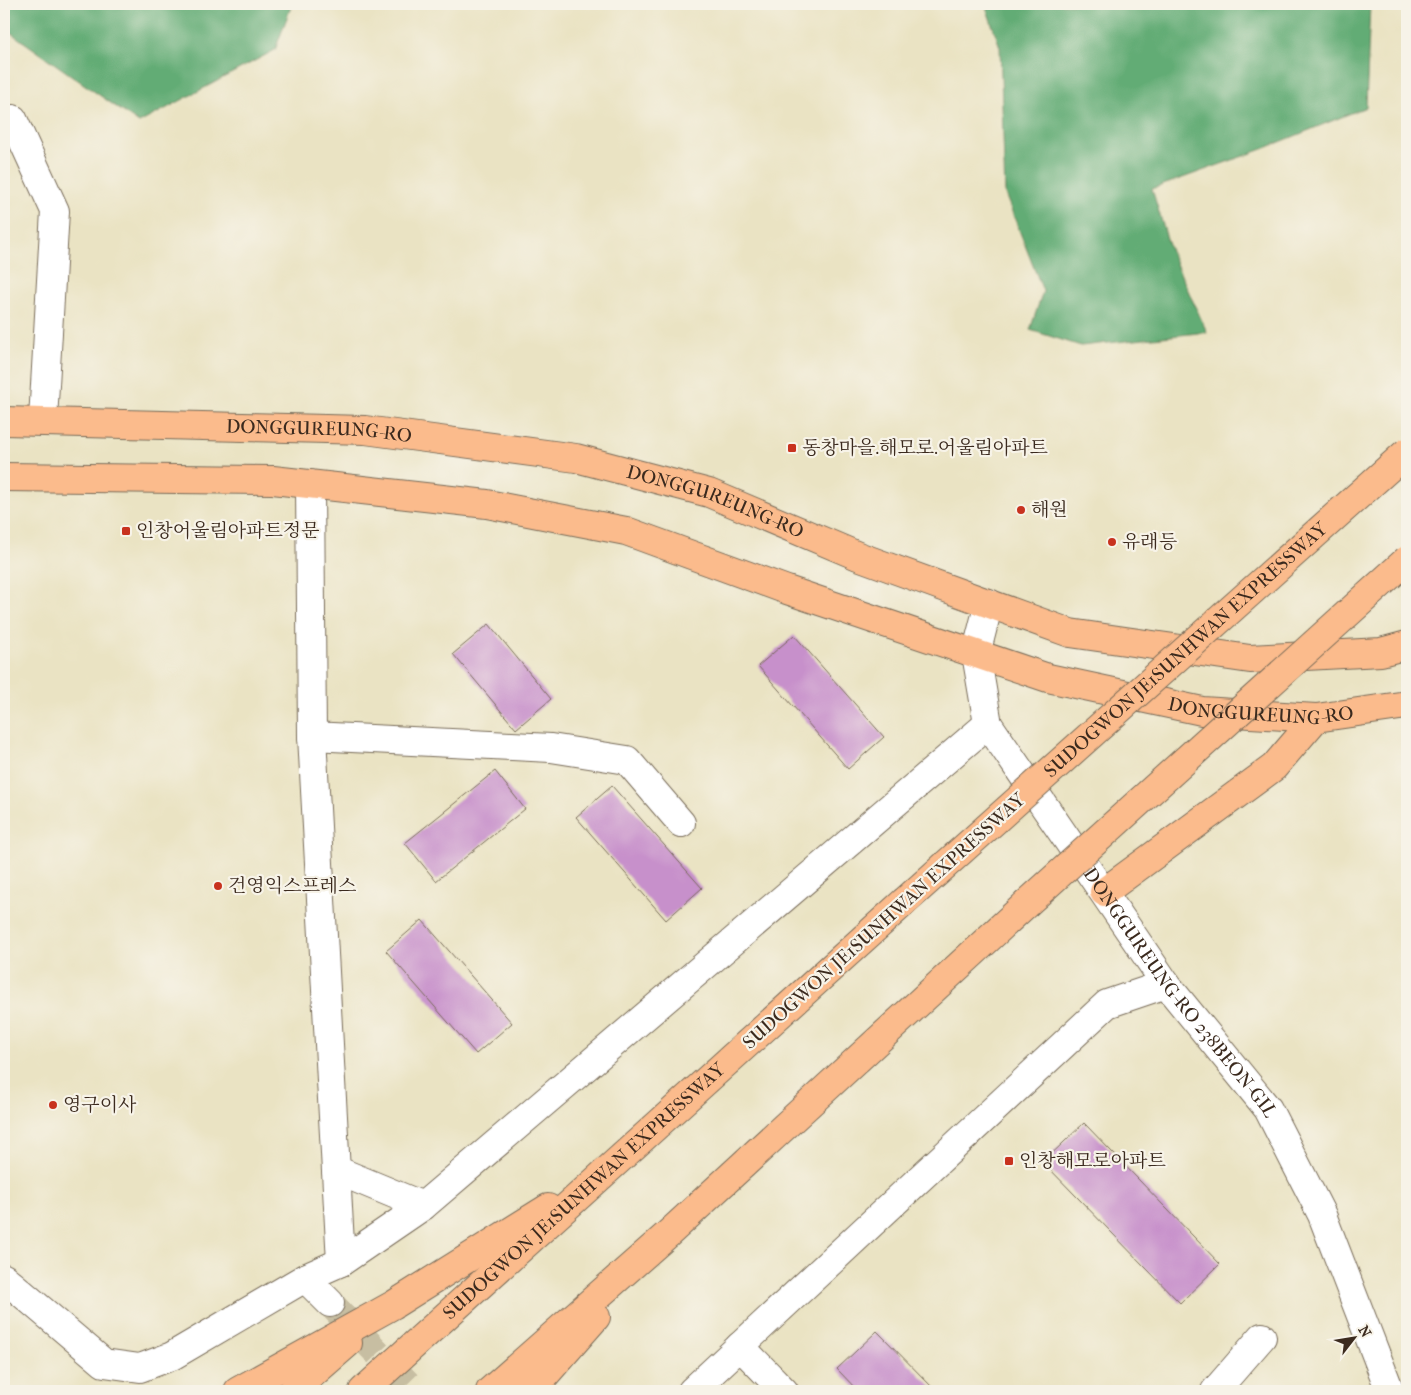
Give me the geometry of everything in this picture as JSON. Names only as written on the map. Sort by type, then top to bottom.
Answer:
[{"type":"main road","name":"DONGGUREUNG-RO","points":[[4,421],[43,420],[365,430],[576,458],[709,493],[858,556],[1070,633],[1250,659],[1381,652],[1407,645]]},
{"type":"main road","name":"SUDOGWON JE1SUNHWAN EXPRESSWAY","points":[[363,1391],[904,902],[1407,452]]},
{"type":"main road","name":"DONGGUREUNG-RO","points":[[4,477],[273,480],[487,504],[626,531],[787,590],[1048,678],[1202,711],[1316,718],[1407,705]]},
{"type":"main road","points":[[490,1391],[668,1234],[1025,906],[1407,560]]},
{"type":"main road","points":[[1104,892],[1274,767],[1316,718]]},
{"type":"main road","points":[[238,1391],[393,1304],[610,1169]]},
{"type":"main road","points":[[531,1391],[668,1234]]},
{"type":"main road","points":[[293,1391],[393,1304]]},
{"type":"street","points":[[13,119],[56,211],[43,420]]},
{"type":"street","points":[[310,484],[312,736],[342,1262]]},
{"type":"street","name":"DONGGUREUNG-RO 238BEON-GIL","points":[[989,603],[976,654],[988,724],[1166,984],[1268,1109],[1322,1215],[1390,1391]]},
{"type":"street","points":[[4,1278],[104,1362],[140,1368],[172,1356],[305,1278],[342,1262],[423,1206],[988,724]]},
{"type":"street","points":[[312,736],[551,748],[627,760],[681,823]]},
{"type":"street","points":[[692,1391],[1107,1004],[1166,984]]},
{"type":"street","points":[[336,1170],[423,1206]]},
{"type":"street","points":[[305,1278],[330,1303]]},
{"type":"street","points":[[1215,1391],[1262,1337]]},
{"type":"street","points":[[740,1346],[784,1391]]},
{"type":"green space","points":[[4,4],[292,4],[275,50],[139,123],[4,28]]},
{"type":"green space","points":[[985,4],[1370,4],[1366,107],[1263,149],[1152,189],[1172,255],[1207,332],[1081,346],[1030,330],[1043,291],[1005,194],[1000,47]]},
{"type":"building","points":[[489,624],[551,699],[516,729],[453,654]]},
{"type":"building","points":[[794,635],[884,737],[848,769],[758,666]]},
{"type":"building","points":[[495,771],[525,809],[436,881],[405,843]]},
{"type":"building","points":[[612,786],[702,888],[666,920],[576,817]]},
{"type":"building","points":[[422,920],[512,1023],[476,1054],[386,951]]},
{"type":"building","points":[[1084,1123],[1220,1264],[1180,1303],[1043,1162]]},
{"type":"building","points":[[877,1331],[936,1391],[858,1391],[837,1369]]},
{"type":"tunnel","points":[[330,1303],[414,1391]]},
{"type":"place","name":"동창마을.해모로.어울림아파트","points":[[792,448]]},
{"type":"place","name":"해원","points":[[1021,510]]},
{"type":"place","name":"인창어울림아파트정문","points":[[126,531]]},
{"type":"place","name":"유래등","points":[[1112,542]]},
{"type":"place","name":"건영익스프레스","points":[[218,886]]},
{"type":"place","name":"영구이사","points":[[53,1105]]},
{"type":"place","name":"인창해모로아파트","points":[[1009,1161]]}]
